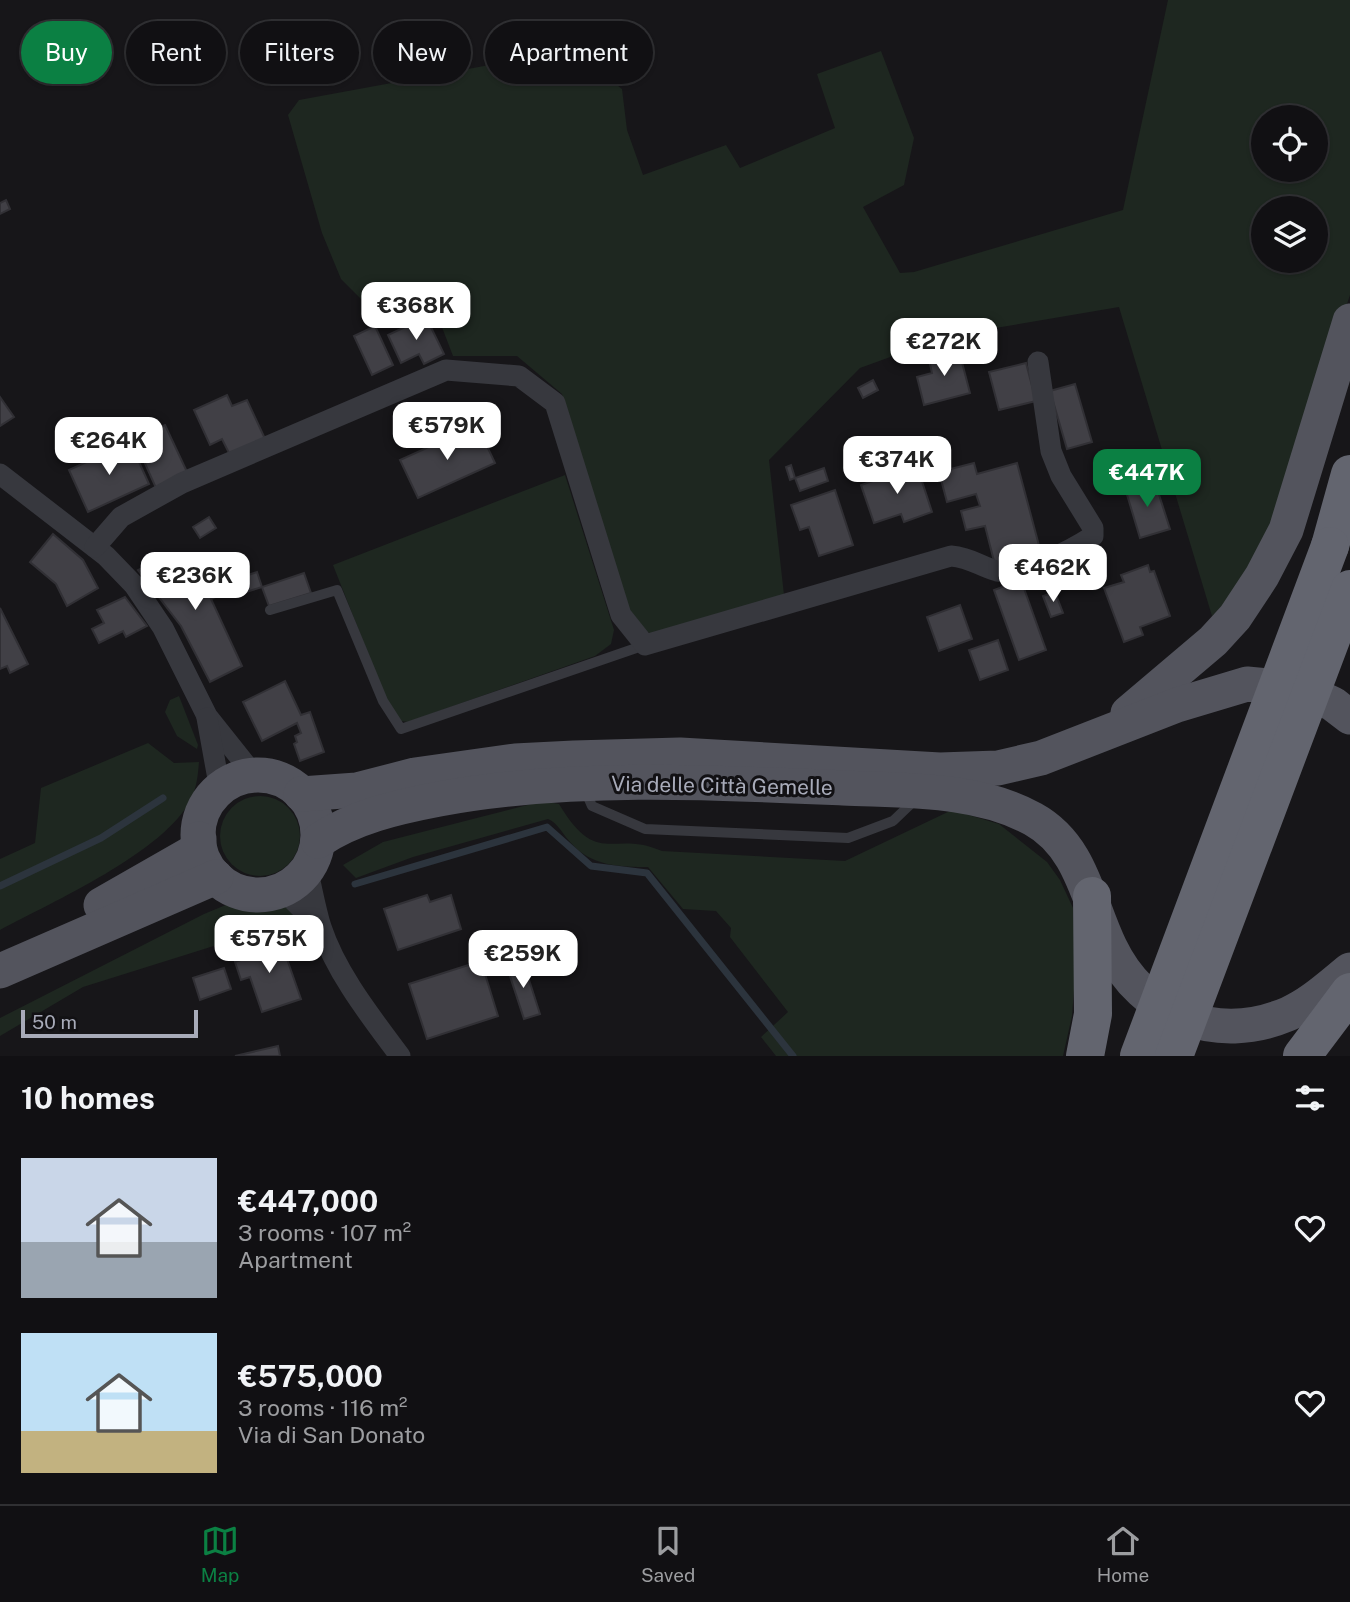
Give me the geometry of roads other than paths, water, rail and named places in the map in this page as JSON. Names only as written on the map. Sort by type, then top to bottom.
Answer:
[{"type":"highway","points":[[1139,1056],[1330,546],[1350,474]]},
{"type":"highway","points":[[1174,1056],[1350,589]]},
{"type":"highway","points":[[1085,1056],[1093,1014],[1093,896]]},
{"type":"highway","points":[[1302,1056],[1350,992]]},
{"type":"main road","points":[[1102,736],[1191,663],[1235,617],[1252,594],[1286,530],[1350,321]]},
{"type":"main road","name":"Via delle Città Gemelle","points":[[301,794],[357,790],[415,775],[501,763],[573,758],[680,755],[940,770],[998,768],[1041,758],[1177,705],[1247,684],[1301,689],[1333,704],[1350,717]]},
{"type":"main road","points":[[4,969],[78,918],[198,849],[199,839],[204,809],[220,790],[238,778],[254,775],[284,781],[301,794],[315,815],[303,866],[263,895],[232,889],[216,877],[202,854],[199,839]]},
{"type":"main road","name":"Via delle Città Gemelle","points":[[303,866],[336,829],[370,816],[439,799],[583,784],[801,786],[923,792],[998,804],[1034,819],[1068,852],[1093,896],[1110,948],[1138,989],[1167,1012],[1195,1021],[1234,1026],[1275,1019],[1304,1006],[1350,971]]},
{"type":"main road","points":[[4,969],[216,877]]},
{"type":"street","points":[[94,547],[121,517],[182,483],[446,370],[519,376],[555,403],[621,615],[645,645],[951,556],[971,558],[999,572],[1014,571],[1032,566],[1093,536],[1093,528],[1061,476],[1051,451],[1038,362]]},
{"type":"street","points":[[0,474],[94,547],[134,585],[163,628],[207,716],[254,775]]},
{"type":"street","points":[[207,716],[220,790]]},
{"type":"street","points":[[303,866],[321,928],[392,1051]]},
{"type":"street","points":[[303,866],[321,928]]},
{"type":"lane","points":[[270,610],[337,590],[383,701],[401,729],[645,645]]},
{"type":"lane","points":[[583,784],[592,806],[645,829],[848,838],[893,821],[923,792]]},
{"type":"waterway","points":[[0,886],[101,838],[163,798]]},
{"type":"waterway","points":[[355,884],[547,827],[591,866],[647,873],[793,1056]]}]
